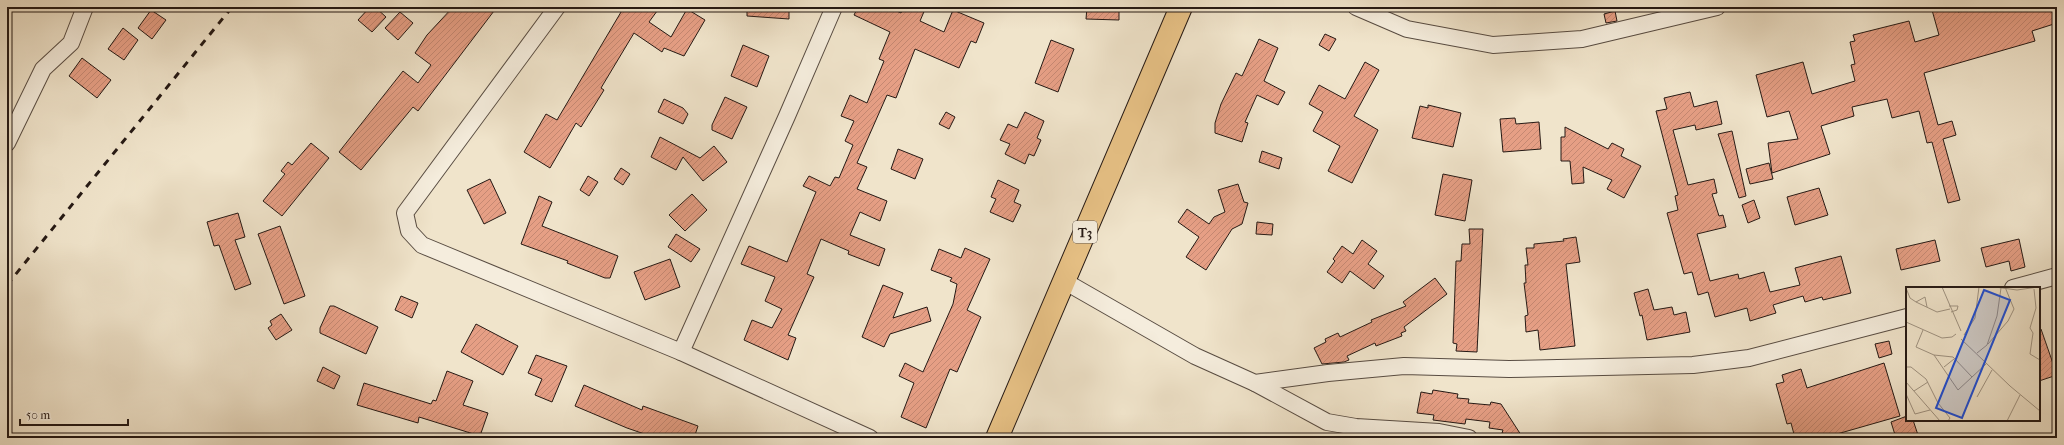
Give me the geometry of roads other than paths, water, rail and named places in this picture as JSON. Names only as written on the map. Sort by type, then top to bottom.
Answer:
[{"type":"highway","name":"T3","points":[[997,438],[1177,17],[1196,7]]},
{"type":"street","points":[[7,143],[43,69],[71,43],[85,7]]},
{"type":"street","points":[[557,7],[405,213],[409,231],[422,245],[681,352],[870,438]]},
{"type":"street","points":[[681,352],[788,116],[834,7]]},
{"type":"street","points":[[1356,7],[1407,28],[1493,45],[1582,39],[1717,7]]},
{"type":"street","points":[[2017,287],[2057,276]]},
{"type":"street","points":[[1064,281],[1195,356],[1255,383],[1327,422],[1356,427],[1440,432],[1469,438]]},
{"type":"street","points":[[1255,383],[1328,373],[1404,366],[1509,369],[1693,365],[1749,358],[1906,317]]},
{"type":"railway","points":[[7,285],[232,7]]}]
